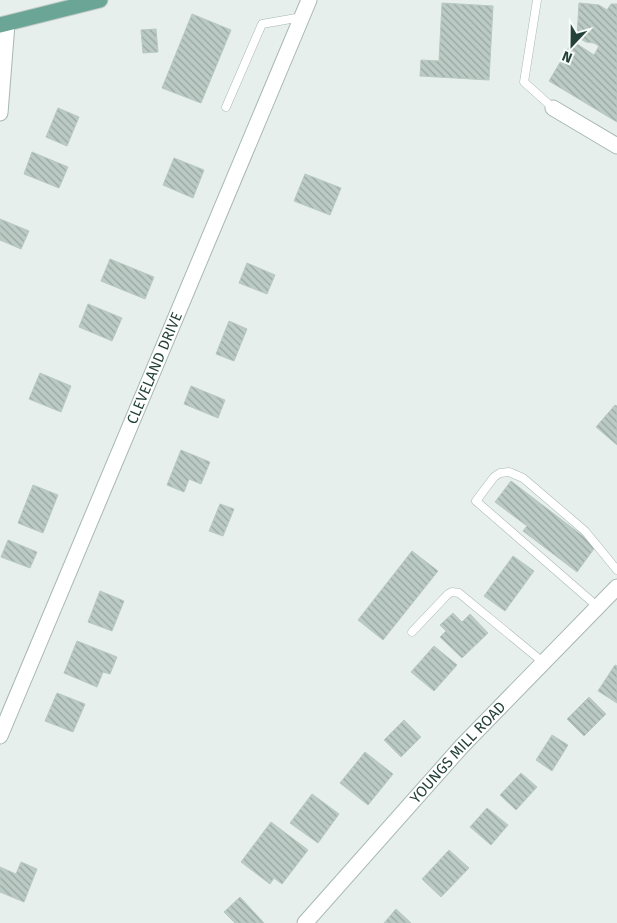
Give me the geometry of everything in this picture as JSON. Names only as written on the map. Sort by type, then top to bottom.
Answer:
[{"type":"main road","points":[[3,24],[95,1]]},
{"type":"street","name":"CLEVELAND DRIVE","points":[[0,736],[309,0]]},
{"type":"street","points":[[0,113],[3,24]]},
{"type":"street","points":[[554,108],[617,146]]},
{"type":"street","name":"YOUNGS MILL ROAD","points":[[305,923],[462,746],[617,587]]},
{"type":"lane","points":[[537,0],[524,82],[554,108]]},
{"type":"lane","points":[[226,107],[262,24],[302,17]]},
{"type":"lane","points":[[598,607],[476,501],[494,477],[500,473],[509,472],[523,478],[585,531],[617,570]]},
{"type":"lane","points":[[412,632],[448,594],[452,592],[459,593],[544,663]]},
{"type":"building","points":[[442,3],[493,6],[489,80],[420,76],[421,60],[439,61]]},
{"type":"building","points":[[579,3],[599,5],[607,10],[611,4],[617,4],[617,122],[549,81],[571,44],[577,44],[594,55],[599,46],[577,37]]},
{"type":"building","points":[[192,14],[231,30],[201,103],[162,88]]},
{"type":"building","points":[[156,29],[158,52],[143,53],[141,30]]},
{"type":"building","points":[[58,108],[79,117],[67,146],[46,137]]},
{"type":"building","points":[[32,152],[68,167],[59,188],[24,174]]},
{"type":"building","points":[[174,158],[204,170],[193,198],[163,185]]},
{"type":"building","points":[[305,174],[341,188],[330,215],[294,201]]},
{"type":"building","points":[[0,219],[29,231],[21,249],[0,240]]},
{"type":"building","points":[[110,259],[154,277],[145,299],[101,281]]},
{"type":"building","points":[[247,263],[275,275],[267,294],[239,283]]},
{"type":"building","points":[[88,304],[122,318],[112,341],[79,327]]},
{"type":"building","points":[[229,321],[247,329],[234,361],[216,354]]},
{"type":"building","points":[[40,373],[71,386],[61,412],[29,399]]},
{"type":"building","points":[[191,386],[225,400],[218,418],[184,404]]},
{"type":"building","points":[[615,405],[617,406],[617,445],[596,427]]},
{"type":"building","points":[[181,450],[210,462],[201,484],[189,479],[184,492],[167,485]]},
{"type":"building","points":[[511,481],[596,546],[577,572],[523,531],[527,526],[495,502]]},
{"type":"building","points":[[33,485],[58,495],[43,533],[18,523]]},
{"type":"building","points":[[220,504],[234,509],[223,536],[209,531]]},
{"type":"building","points":[[8,540],[37,552],[30,568],[1,557]]},
{"type":"building","points":[[412,551],[438,571],[383,640],[358,620]]},
{"type":"building","points":[[513,556],[534,571],[505,611],[484,596]]},
{"type":"building","points":[[100,591],[124,601],[112,631],[88,622]]},
{"type":"building","points":[[453,613],[462,622],[470,614],[488,633],[462,658],[440,637],[446,631],[440,625]]},
{"type":"building","points":[[77,641],[117,657],[110,674],[103,672],[97,687],[64,673]]},
{"type":"building","points":[[434,646],[457,665],[434,691],[411,672]]},
{"type":"building","points":[[615,665],[617,666],[617,703],[598,691]]},
{"type":"building","points":[[57,693],[85,704],[73,732],[45,721]]},
{"type":"building","points":[[589,697],[606,714],[584,736],[567,719]]},
{"type":"building","points":[[404,720],[421,737],[401,757],[384,740]]},
{"type":"building","points":[[552,735],[568,745],[552,771],[536,760]]},
{"type":"building","points":[[365,752],[393,774],[368,805],[340,783]]},
{"type":"building","points":[[521,773],[537,787],[516,810],[500,795]]},
{"type":"building","points":[[312,794],[339,814],[318,843],[290,823]]},
{"type":"building","points":[[487,808],[508,825],[491,845],[470,827]]},
{"type":"building","points":[[271,822],[308,850],[282,884],[274,878],[270,884],[241,862]]},
{"type":"building","points":[[449,850],[469,868],[441,897],[422,879]]},
{"type":"building","points":[[21,862],[37,869],[24,902],[0,892],[0,867],[16,874]]},
{"type":"building","points":[[240,897],[264,923],[235,923],[224,912]]},
{"type":"building","points":[[396,909],[411,923],[384,923]]}]
